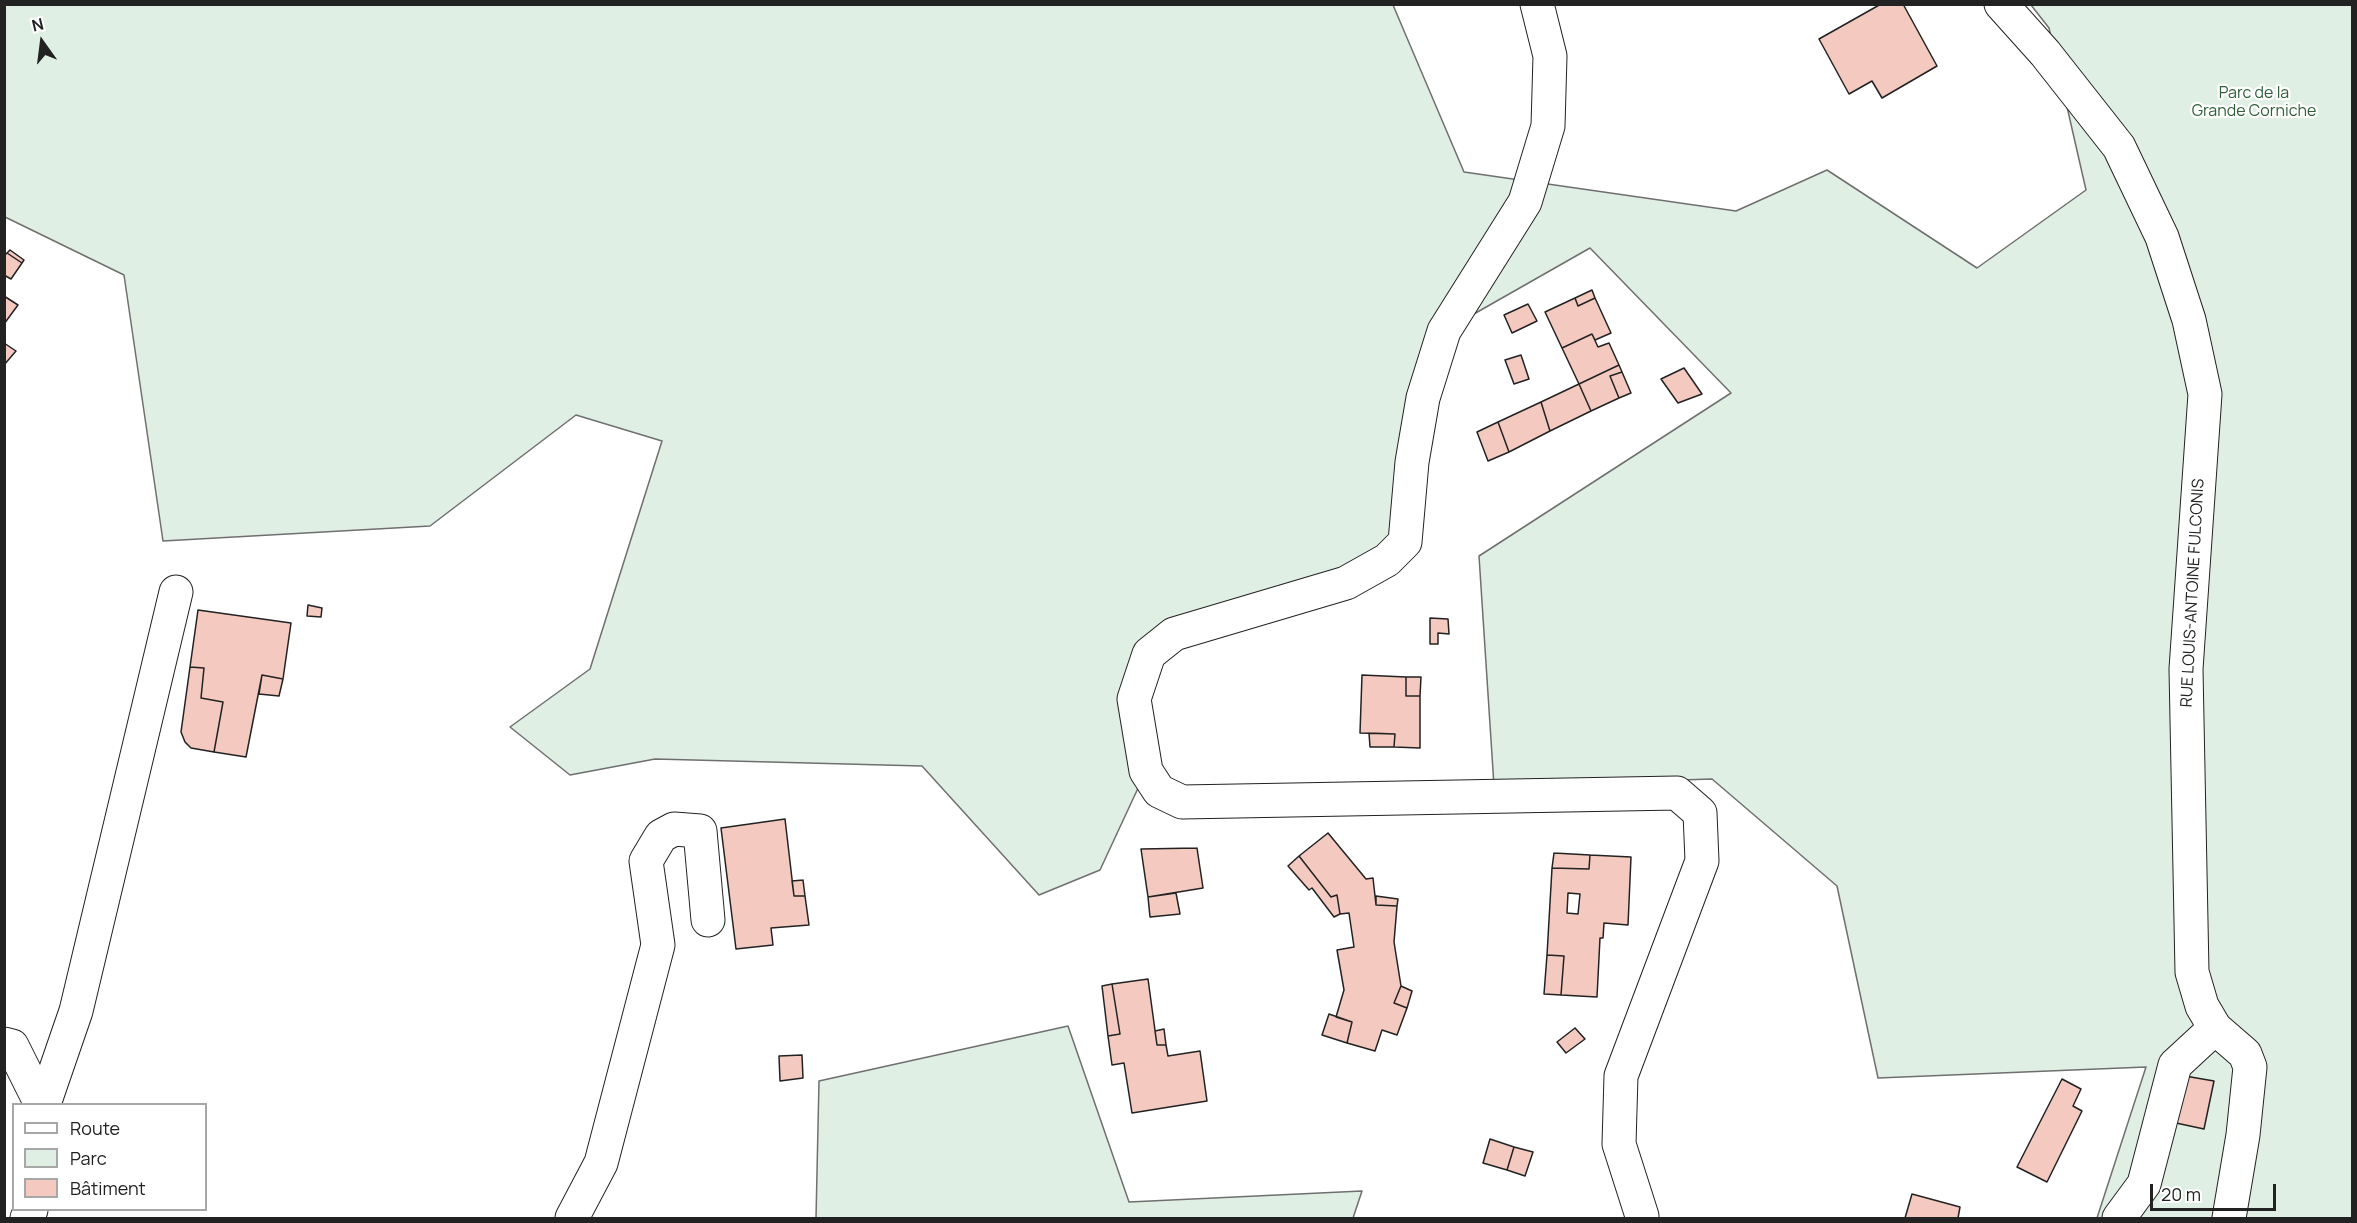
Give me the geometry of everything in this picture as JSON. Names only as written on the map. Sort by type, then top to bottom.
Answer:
[{"type":"street","points":[[1538,4],[1550,56],[1548,126],[1525,202],[1444,331],[1423,398],[1412,462],[1406,542],[1387,560],[1346,583],[1174,634],[1149,654],[1134,699],[1146,771],[1159,791],[1182,802],[1677,793],[1700,813],[1702,861],[1621,1076],[1619,1144],[1642,1216]]},
{"type":"street","name":"RUE LOUIS-ANTOINE FULCONIS","points":[[2001,4],[2045,52],[2119,147],[2162,237],[2188,320],[2205,394],[2186,681],[2192,972],[2202,1006],[2215,1028],[2246,1054],[2250,1067],[2243,1136],[2229,1218]]},
{"type":"street","points":[[42,1103],[75,1011],[176,592]]},
{"type":"street","points":[[572,1218],[601,1163],[658,945],[646,861],[661,836],[674,829],[700,831],[708,920]]},
{"type":"street","points":[[2119,1218],[2144,1184],[2175,1065],[2215,1028]]},
{"type":"street","points":[[4,1044],[12,1046],[41,1103]]},
{"type":"green space","name":"Parc de la Grande Corniche","points":[[4,5],[1393,5],[1464,172],[1736,211],[1827,170],[1977,268],[2086,190],[2049,28],[2031,5],[2352,5],[2352,1218],[2097,1218],[2146,1067],[1878,1078],[1837,886],[1712,779],[1494,786],[1479,556],[1731,393],[1590,248],[1444,331],[1405,542],[1149,654],[1146,771],[1100,870],[1039,895],[922,766],[655,759],[570,775],[510,727],[590,669],[662,441],[576,415],[430,526],[163,541],[124,275],[5,217]]},
{"type":"green space","points":[[1068,1026],[1129,1202],[1362,1191],[1353,1218],[816,1218],[819,1081]]},
{"type":"building","points":[[1881,4],[1903,4],[1937,66],[1882,98],[1872,81],[1849,94],[1819,39]]},
{"type":"building","points":[[10,250],[24,260],[22,263],[7,253]]},
{"type":"building","points":[[7,253],[22,263],[11,279],[4,275],[4,256]]},
{"type":"building","points":[[1592,290],[1595,298],[1578,306],[1575,298]]},
{"type":"building","points":[[4,296],[18,305],[4,324]]},
{"type":"building","points":[[1575,298],[1578,306],[1595,298],[1611,333],[1595,340],[1592,334],[1562,348],[1545,312]]},
{"type":"building","points":[[1528,304],[1537,321],[1512,333],[1504,315]]},
{"type":"building","points":[[1592,334],[1598,347],[1609,343],[1619,365],[1579,384],[1562,348]]},
{"type":"building","points":[[4,343],[16,351],[4,365]]},
{"type":"building","points":[[1521,355],[1529,379],[1514,384],[1505,360]]},
{"type":"building","points":[[1619,365],[1622,372],[1610,376],[1619,398],[1591,411],[1579,384]]},
{"type":"building","points":[[1684,368],[1702,394],[1678,403],[1661,379]]},
{"type":"building","points":[[1622,372],[1631,393],[1619,398],[1610,376]]},
{"type":"building","points":[[1579,384],[1591,411],[1550,431],[1541,402]]},
{"type":"building","points":[[1541,402],[1550,431],[1509,452],[1498,422]]},
{"type":"building","points":[[1498,422],[1509,452],[1488,461],[1477,432]]},
{"type":"building","points":[[308,605],[322,608],[321,617],[307,616]]},
{"type":"building","points":[[198,610],[291,623],[283,679],[262,675],[246,757],[214,752],[223,702],[201,698],[204,668],[190,667]]},
{"type":"building","points":[[1430,618],[1448,619],[1449,634],[1438,633],[1438,644],[1430,644]]},
{"type":"building","points":[[190,667],[204,668],[201,698],[223,702],[214,752],[191,748],[185,742],[181,732]]},
{"type":"building","points":[[262,675],[283,679],[279,696],[259,694]]},
{"type":"building","points":[[1362,675],[1406,677],[1406,696],[1420,696],[1420,748],[1394,747],[1395,734],[1360,733]]},
{"type":"building","points":[[1406,677],[1421,677],[1420,696],[1406,696]]},
{"type":"building","points":[[1369,733],[1395,734],[1394,747],[1370,747]]},
{"type":"building","points":[[785,819],[794,896],[805,896],[809,925],[771,928],[773,945],[736,949],[721,828]]},
{"type":"building","points":[[1328,833],[1366,879],[1373,878],[1376,905],[1397,906],[1394,942],[1401,986],[1394,1003],[1407,1008],[1397,1035],[1382,1030],[1375,1051],[1347,1043],[1352,1022],[1336,1017],[1344,990],[1337,950],[1354,947],[1349,913],[1340,914],[1337,895],[1331,897],[1299,856]]},
{"type":"building","points":[[1197,848],[1203,888],[1148,897],[1141,849]]},
{"type":"building","points":[[1554,853],[1590,855],[1589,869],[1552,868]]},
{"type":"building","points":[[1590,855],[1631,857],[1628,925],[1604,923],[1603,938],[1600,938],[1597,997],[1561,995],[1564,956],[1547,955],[1552,868],[1589,869]],"holes":[[[1568,893],[1580,894],[1578,914],[1567,913]]]},
{"type":"building","points":[[1299,856],[1331,897],[1337,895],[1340,914],[1334,917],[1312,888],[1309,890],[1288,866]]},
{"type":"building","points":[[803,880],[805,896],[794,896],[792,881]]},
{"type":"building","points":[[1176,893],[1180,914],[1150,917],[1148,897]]},
{"type":"building","points":[[1376,896],[1398,899],[1397,906],[1376,905]]},
{"type":"building","points":[[1547,955],[1564,956],[1561,995],[1544,994]]},
{"type":"building","points":[[1148,979],[1157,1045],[1166,1045],[1168,1056],[1200,1051],[1207,1101],[1132,1113],[1124,1063],[1112,1065],[1108,1036],[1120,1034],[1112,984]]},
{"type":"building","points":[[1112,984],[1120,1034],[1108,1036],[1102,986]]},
{"type":"building","points":[[1401,986],[1412,991],[1407,1008],[1394,1003]]},
{"type":"building","points":[[1329,1014],[1352,1022],[1347,1043],[1322,1035]]},
{"type":"building","points":[[1575,1028],[1585,1039],[1566,1053],[1557,1042]]},
{"type":"building","points":[[1164,1029],[1166,1045],[1157,1045],[1155,1031]]},
{"type":"building","points":[[802,1055],[803,1078],[780,1081],[779,1056]]},
{"type":"building","points":[[2185,1076],[2214,1081],[2204,1129],[2176,1123]]},
{"type":"building","points":[[2062,1079],[2081,1089],[2073,1106],[2082,1111],[2047,1182],[2017,1167]]},
{"type":"building","points":[[1490,1139],[1514,1147],[1507,1170],[1483,1163]]},
{"type":"building","points":[[1514,1147],[1533,1152],[1525,1176],[1507,1170]]},
{"type":"building","points":[[1912,1194],[1960,1207],[1958,1218],[1905,1218]]}]
